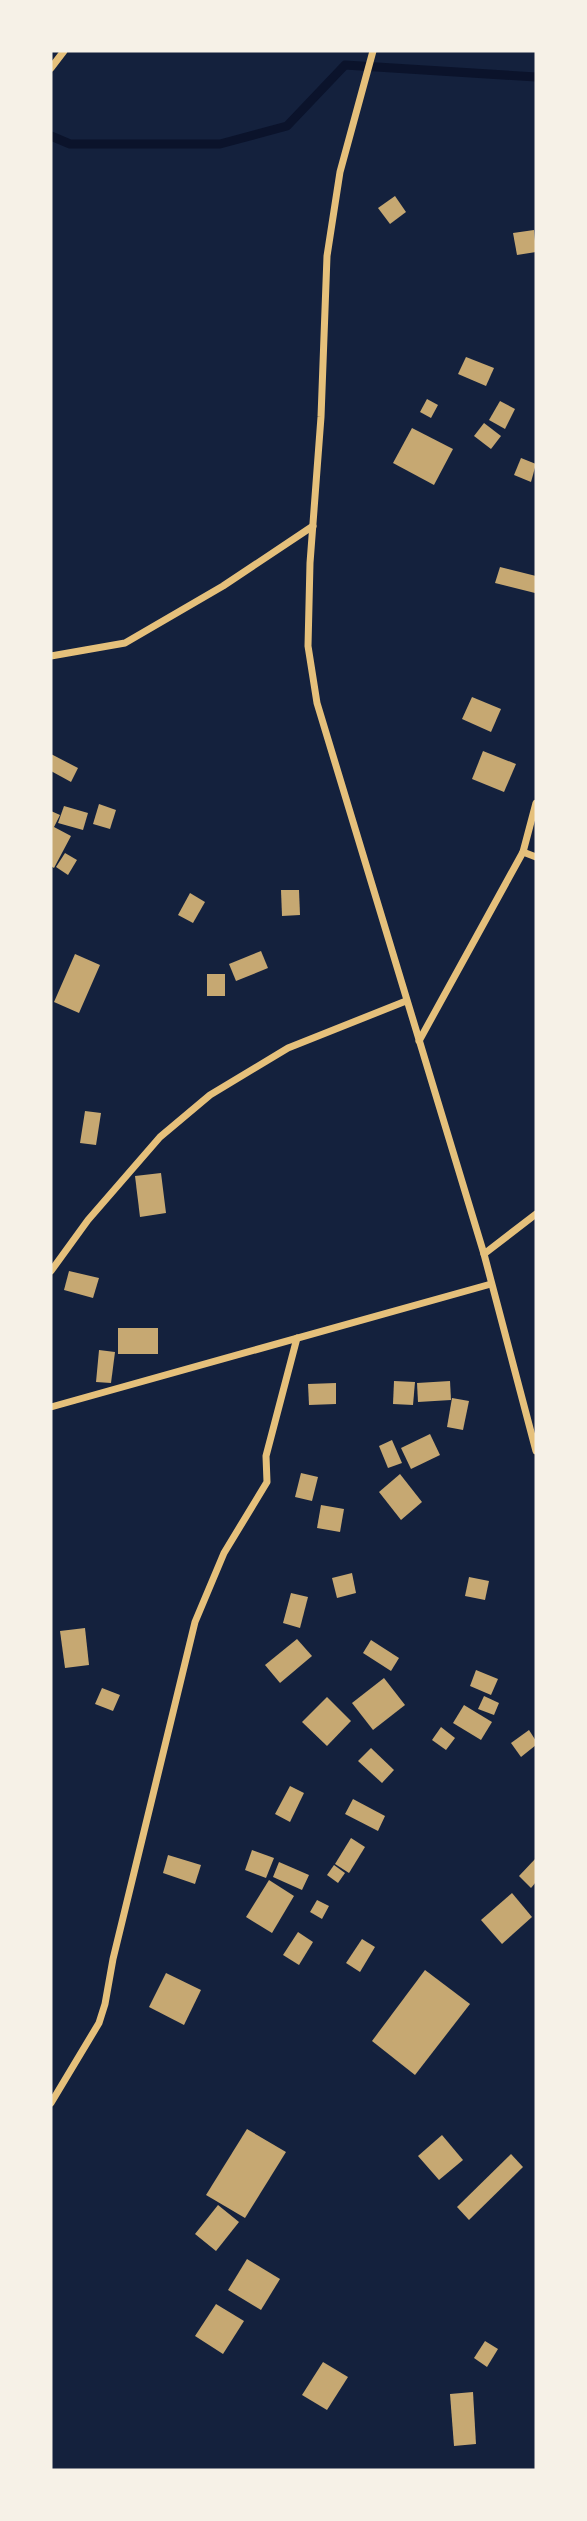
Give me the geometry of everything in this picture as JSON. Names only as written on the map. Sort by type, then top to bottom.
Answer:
[{"type":"street","points":[[51,68],[64,51]]},
{"type":"street","points":[[373,51],[340,172],[327,256],[308,646],[317,703],[484,1254],[536,1451]]},
{"type":"street","points":[[51,656],[125,643],[223,586],[313,526]]},
{"type":"street","points":[[419,1041],[523,852],[536,803]]},
{"type":"street","points":[[523,852],[536,858]]},
{"type":"street","points":[[51,1270],[88,1220],[160,1137],[209,1096],[288,1048],[406,1001]]},
{"type":"street","points":[[484,1254],[536,1214]]},
{"type":"street","points":[[51,1407],[491,1284]]},
{"type":"street","points":[[51,2103],[99,2023],[195,1622],[224,1553],[267,1482],[266,1456],[297,1338]]},
{"type":"building","points":[[395,196],[406,212],[390,224],[378,208]]},
{"type":"building","points":[[534,230],[536,252],[517,255],[513,233]]},
{"type":"building","points":[[466,357],[494,368],[486,386],[458,374]]},
{"type":"building","points":[[427,399],[438,405],[431,418],[420,412]]},
{"type":"building","points":[[500,401],[515,409],[505,429],[489,420]]},
{"type":"building","points":[[484,423],[501,436],[491,449],[474,436]]},
{"type":"building","points":[[412,428],[453,449],[434,485],[393,463]]},
{"type":"building","points":[[521,458],[536,464],[531,482],[514,475]]},
{"type":"building","points":[[500,567],[536,576],[535,593],[495,583]]},
{"type":"building","points":[[472,697],[501,709],[491,732],[462,719]]},
{"type":"building","points":[[483,751],[516,764],[504,792],[472,779]]},
{"type":"building","points":[[51,754],[78,768],[71,782],[51,771]]},
{"type":"building","points":[[99,804],[116,810],[110,829],[93,824]]},
{"type":"building","points":[[64,806],[88,813],[83,830],[58,823]]},
{"type":"building","points":[[51,811],[60,815],[54,827],[71,836],[54,868],[51,866]]},
{"type":"building","points":[[65,853],[77,860],[68,875],[56,867]]},
{"type":"building","points":[[281,890],[299,890],[300,915],[282,916]]},
{"type":"building","points":[[190,893],[205,902],[193,923],[178,915]]},
{"type":"building","points":[[261,951],[268,968],[236,981],[229,964]]},
{"type":"building","points":[[75,954],[100,965],[79,1013],[54,1002]]},
{"type":"building","points":[[207,974],[225,974],[225,996],[207,996]]},
{"type":"building","points":[[85,1111],[101,1113],[96,1145],[80,1143]]},
{"type":"building","points":[[161,1173],[166,1213],[140,1217],[135,1176]]},
{"type":"building","points":[[69,1271],[99,1278],[93,1298],[64,1290]]},
{"type":"building","points":[[118,1328],[158,1328],[158,1354],[118,1354]]},
{"type":"building","points":[[99,1350],[115,1352],[111,1383],[96,1382]]},
{"type":"building","points":[[394,1381],[415,1382],[413,1405],[393,1404]]},
{"type":"building","points":[[450,1381],[451,1400],[418,1402],[417,1383]]},
{"type":"building","points":[[336,1383],[336,1404],[309,1405],[308,1384]]},
{"type":"building","points":[[452,1398],[469,1401],[463,1430],[447,1427]]},
{"type":"building","points":[[430,1434],[440,1455],[411,1469],[401,1448]]},
{"type":"building","points":[[392,1440],[402,1463],[388,1468],[379,1446]]},
{"type":"building","points":[[301,1473],[318,1477],[312,1501],[295,1497]]},
{"type":"building","points":[[400,1474],[422,1502],[401,1520],[379,1492]]},
{"type":"building","points":[[321,1505],[344,1509],[340,1532],[317,1528]]},
{"type":"building","points":[[352,1573],[356,1593],[337,1598],[332,1578]]},
{"type":"building","points":[[469,1577],[489,1581],[485,1600],[465,1596]]},
{"type":"building","points":[[291,1593],[308,1597],[300,1628],[283,1623]]},
{"type":"building","points":[[85,1628],[89,1665],[65,1668],[60,1631]]},
{"type":"building","points":[[297,1639],[312,1656],[280,1683],[265,1665]]},
{"type":"building","points":[[371,1640],[399,1658],[391,1671],[363,1653]]},
{"type":"building","points":[[476,1670],[498,1679],[491,1695],[470,1686]]},
{"type":"building","points":[[384,1678],[405,1705],[373,1730],[352,1703]]},
{"type":"building","points":[[102,1688],[120,1695],[113,1711],[95,1704]]},
{"type":"building","points":[[484,1696],[499,1703],[494,1715],[478,1709]]},
{"type":"building","points":[[327,1697],[351,1721],[327,1746],[302,1722]]},
{"type":"building","points":[[464,1705],[492,1722],[481,1740],[453,1723]]},
{"type":"building","points":[[441,1727],[455,1738],[446,1750],[432,1740]]},
{"type":"building","points":[[529,1730],[536,1745],[521,1757],[511,1743]]},
{"type":"building","points":[[371,1748],[394,1770],[382,1783],[358,1761]]},
{"type":"building","points":[[290,1786],[304,1793],[290,1822],[275,1814]]},
{"type":"building","points":[[353,1799],[385,1816],[378,1831],[345,1814]]},
{"type":"building","points":[[351,1838],[365,1847],[349,1873],[335,1864]]},
{"type":"building","points":[[252,1850],[274,1858],[266,1878],[245,1870]]},
{"type":"building","points":[[168,1855],[201,1865],[195,1884],[163,1873]]},
{"type":"building","points":[[536,1858],[536,1882],[531,1888],[519,1876]]},
{"type":"building","points":[[279,1862],[309,1875],[302,1890],[273,1877]]},
{"type":"building","points":[[334,1865],[345,1873],[338,1883],[327,1875]]},
{"type":"building","points":[[269,1880],[294,1896],[272,1933],[246,1917]]},
{"type":"building","points":[[512,1893],[532,1917],[502,1944],[481,1920]]},
{"type":"building","points":[[317,1900],[329,1906],[322,1919],[310,1912]]},
{"type":"building","points":[[298,1932],[313,1942],[299,1965],[283,1955]]},
{"type":"building","points":[[362,1939],[375,1947],[360,1972],[346,1963]]},
{"type":"building","points":[[425,1970],[470,2004],[415,2075],[372,2041]]},
{"type":"building","points":[[166,1973],[201,1990],[184,2025],[149,2007]]},
{"type":"building","points":[[247,2129],[286,2152],[245,2218],[206,2195]]},
{"type":"building","points":[[442,2135],[463,2160],[439,2180],[418,2156]]},
{"type":"building","points":[[511,2154],[523,2167],[469,2220],[457,2207]]},
{"type":"building","points":[[218,2205],[239,2222],[216,2251],[195,2234]]},
{"type":"building","points":[[247,2259],[280,2279],[261,2310],[228,2290]]},
{"type":"building","points":[[216,2304],[244,2321],[223,2354],[195,2336]]},
{"type":"building","points":[[485,2341],[498,2349],[487,2367],[474,2358]]},
{"type":"building","points":[[323,2362],[348,2377],[327,2410],[302,2395]]},
{"type":"building","points":[[473,2392],[476,2444],[454,2446],[450,2394]]},
{"type":"waterway","points":[[51,136],[70,144],[220,144],[287,126],[345,65],[536,77]]}]
